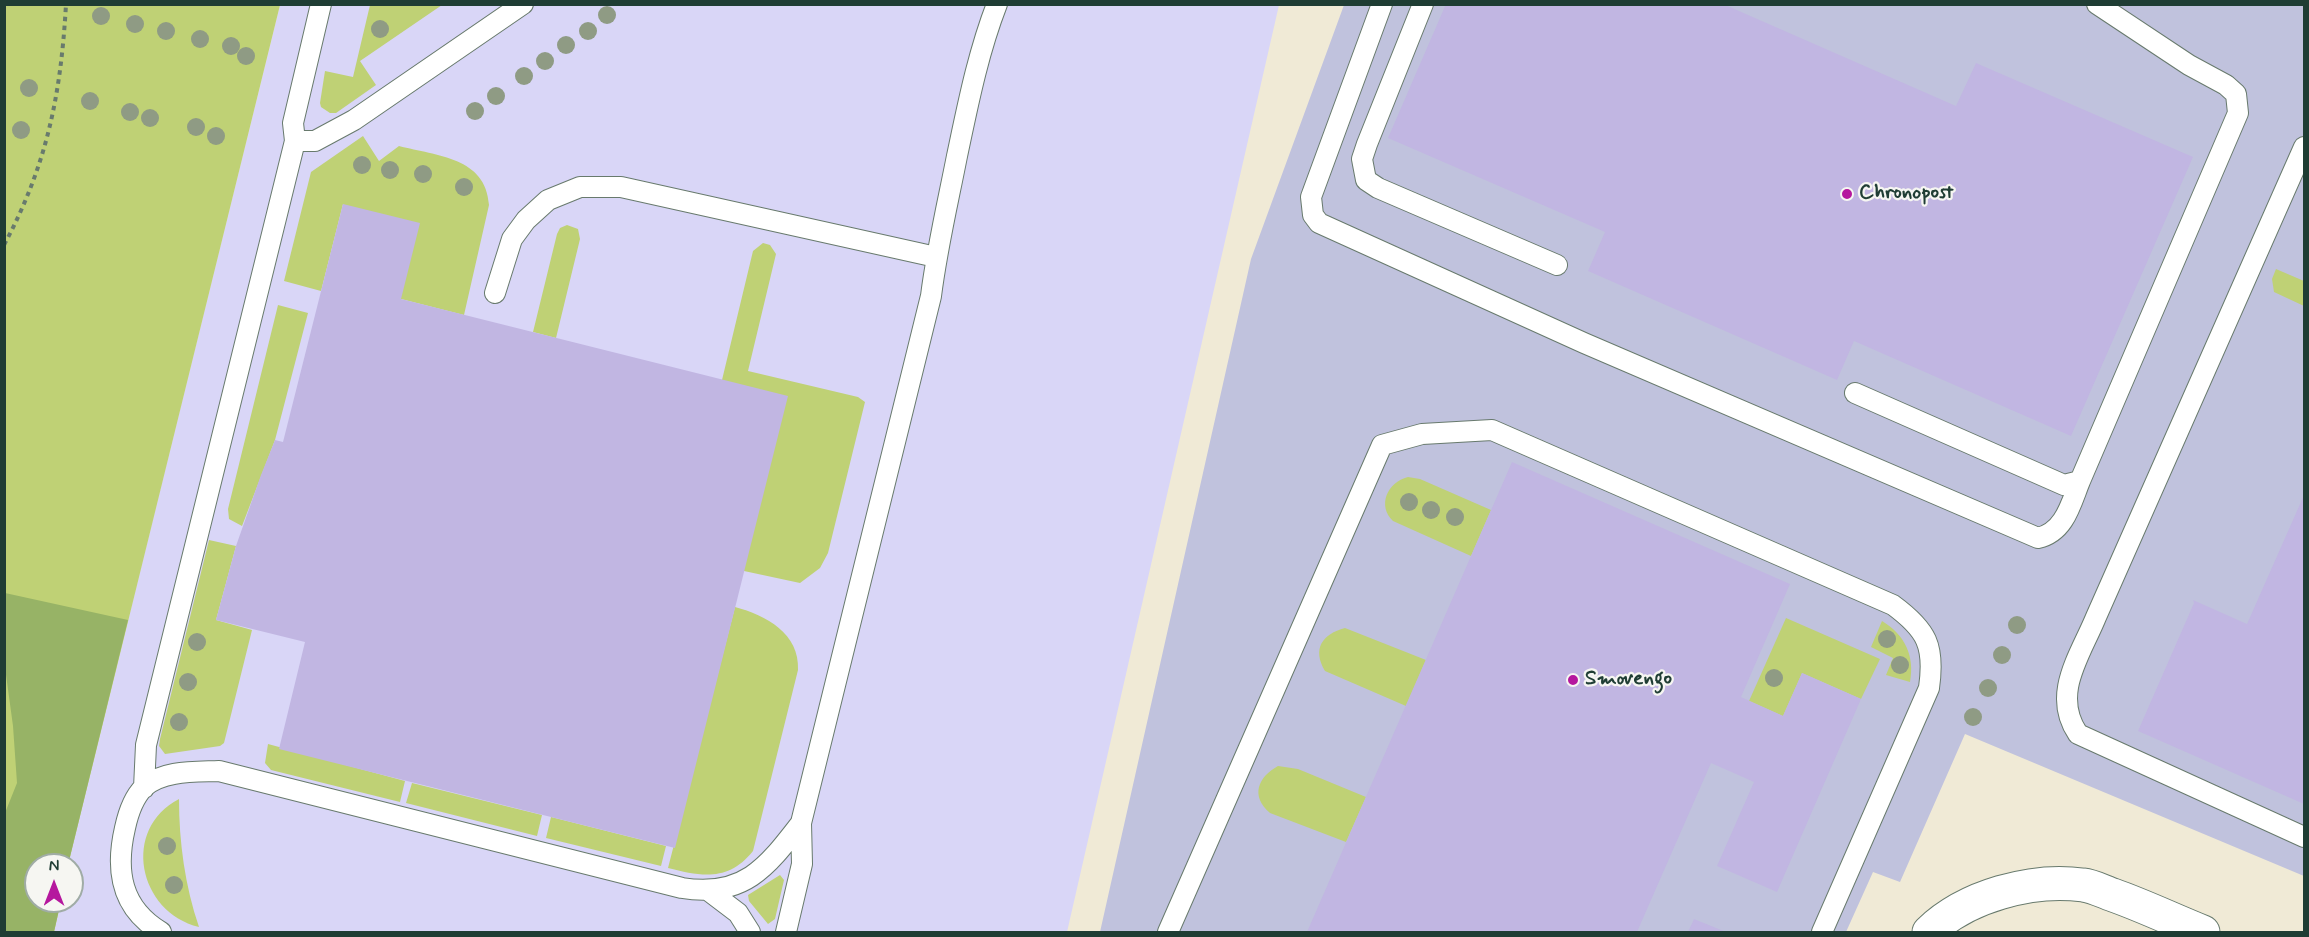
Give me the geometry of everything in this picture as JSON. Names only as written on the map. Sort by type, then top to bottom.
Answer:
[{"type":"street","points":[[1929,933],[1937,924],[1980,900],[2030,885],[2084,885],[2138,904],[2203,933]]},
{"type":"lane","points":[[144,788],[146,745],[295,141],[293,123],[321,4]]},
{"type":"lane","points":[[295,141],[315,141],[354,120],[523,4]]},
{"type":"lane","points":[[786,933],[802,864],[801,823],[928,307],[936,257],[973,82],[985,36],[997,4]]},
{"type":"lane","points":[[1382,4],[1311,197],[1313,215],[1319,223],[1584,343],[2038,538],[2051,535],[2063,521],[2238,113],[2235,94],[2226,85],[2189,65],[2097,4]]},
{"type":"lane","points":[[1423,4],[1366,144],[1362,159],[1366,180],[1378,189],[1557,265]]},
{"type":"lane","points":[[2304,147],[2096,616],[2067,686],[2065,702],[2069,721],[2078,734],[2304,837]]},
{"type":"lane","points":[[495,293],[512,239],[526,220],[548,200],[580,187],[621,187],[936,257]]},
{"type":"lane","points":[[1855,393],[2064,485],[2080,481]]},
{"type":"lane","points":[[1168,933],[1382,445],[1422,434],[1492,430],[1893,605],[1915,622],[1928,640],[1932,664],[1929,688],[1822,933]]},
{"type":"lane","points":[[161,933],[137,912],[127,897],[120,873],[122,841],[128,812],[144,788],[158,778],[169,776],[219,771],[672,885],[709,891],[744,880],[764,868],[801,823]]},
{"type":"lane","points":[[709,891],[738,913],[750,933]]},
{"type":"path","points":[[4,245],[26,204],[47,143],[59,86],[66,4]]},
{"type":"shaded area","points":[[280,5],[1279,5],[1067,932],[54,932],[58,913],[84,913],[84,853],[71,853]]},
{"type":"shaded area","points":[[1344,5],[2304,5],[2304,876],[1965,734],[1900,882],[1873,872],[1846,932],[1100,932],[1251,259]]},
{"type":"green space","points":[[4,5],[280,5],[71,853],[24,853],[24,913],[58,913],[54,932],[5,932]]},
{"type":"green space","points":[[370,5],[442,5],[360,61],[376,85],[336,113],[330,113],[321,107],[320,103],[325,71],[353,77]]},
{"type":"green space","points":[[363,136],[379,161],[399,146],[443,156],[469,168],[479,177],[486,189],[489,205],[464,315],[401,299],[343,204],[321,291],[284,281],[311,172]]},
{"type":"green space","points":[[567,225],[578,229],[580,239],[556,338],[533,332],[557,234],[560,228]]},
{"type":"green space","points":[[763,243],[770,245],[776,254],[748,371],[858,397],[865,402],[828,553],[820,568],[800,583],[744,571],[722,380],[753,251]]},
{"type":"green space","points":[[2276,269],[2304,281],[2304,306],[2274,292],[2272,279]]},
{"type":"green space","points":[[278,305],[308,313],[275,440],[242,526],[229,519],[228,509]]},
{"type":"green space","points":[[1408,477],[1420,479],[1491,510],[1471,556],[1393,521],[1388,515],[1385,502],[1390,489]]},
{"type":"green space","points":[[209,540],[236,546],[216,620],[252,630],[224,743],[220,746],[165,754],[159,746],[160,739]]},
{"type":"green space","points":[[5,593],[128,620],[71,853],[24,853],[24,913],[58,913],[54,932],[5,932],[5,813],[17,783],[13,726],[4,660]]},
{"type":"green space","points":[[735,607],[769,621],[787,636],[797,657],[798,670],[753,851],[735,868],[715,874],[668,868]]},
{"type":"green space","points":[[1786,618],[1880,659],[1861,699],[1802,673],[1783,716],[1749,701]]},
{"type":"green space","points":[[1882,621],[1897,633],[1907,647],[1911,663],[1910,682],[1886,675],[1893,658],[1871,647]]},
{"type":"green space","points":[[1345,628],[1426,660],[1406,706],[1325,671],[1319,656],[1322,643],[1330,634]]},
{"type":"green space","points":[[268,744],[405,781],[400,802],[271,770],[265,763]]},
{"type":"green space","points":[[1278,766],[1298,769],[1366,797],[1346,842],[1270,813],[1264,807],[1258,794],[1261,781]]},
{"type":"green space","points":[[412,783],[542,815],[537,836],[406,803]]},
{"type":"green space","points":[[179,799],[184,864],[199,927],[178,918],[162,905],[151,888],[144,869],[144,849],[149,830],[161,812]]},
{"type":"green space","points":[[551,817],[666,846],[661,866],[546,838]]},
{"type":"green space","points":[[780,875],[784,880],[775,919],[768,924],[749,901],[748,895]]},
{"type":"building","name":"Chronopost","points":[[1446,4],[1723,4],[1956,106],[1976,63],[2193,157],[2071,436],[1854,341],[1837,380],[1588,271],[1605,232],[1388,138]]},
{"type":"building","points":[[343,204],[420,223],[401,299],[788,396],[675,848],[279,749],[305,642],[216,620],[236,546],[261,475],[275,440],[283,442]]},
{"type":"building","points":[[1512,462],[1790,584],[1741,697],[1783,716],[1802,673],[1861,699],[1777,892],[1717,866],[1754,782],[1711,763],[1637,932],[1307,932]]},
{"type":"building","points":[[2304,495],[2304,804],[2138,731],[2194,603],[2193,600],[2247,624]]},
{"type":"building","points":[[1694,919],[1726,932],[1688,932]]},
{"type":"place","name":"Chronopost","points":[[1847,194]]},
{"type":"place","name":"Smovengo","points":[[1573,680]]}]
